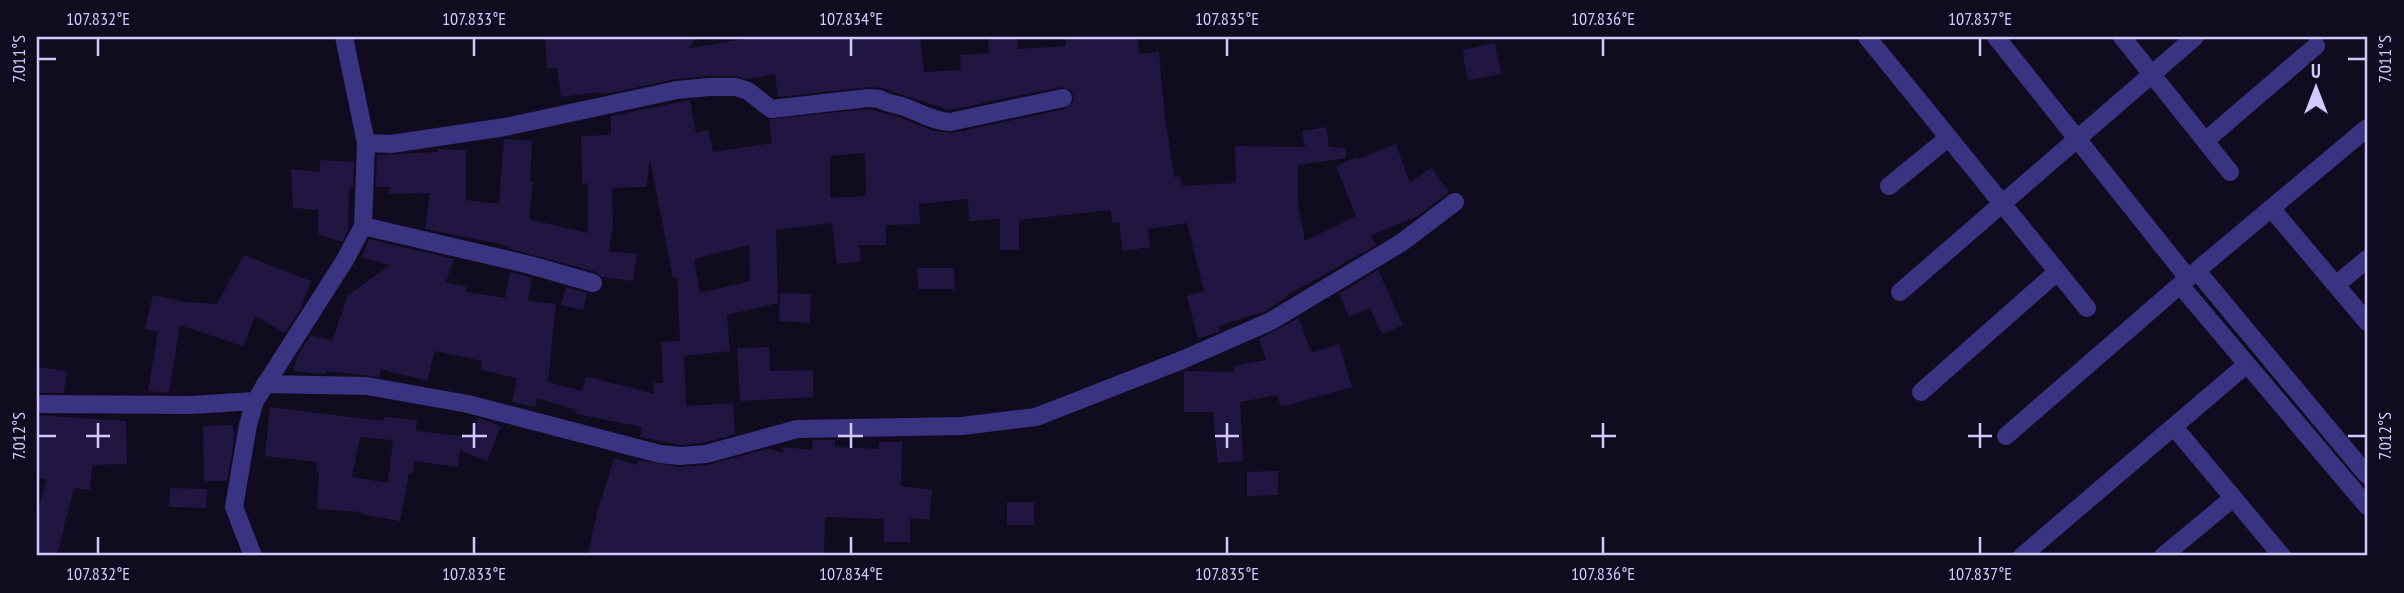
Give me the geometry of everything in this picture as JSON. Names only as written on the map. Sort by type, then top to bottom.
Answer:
[{"type":"street","points":[[253,556],[234,507],[248,425],[255,401],[345,260],[363,226],[366,143],[344,37]]},
{"type":"street","points":[[1867,37],[2087,308]]},
{"type":"street","points":[[1996,37],[2188,278],[2367,475]]},
{"type":"street","points":[[2122,37],[2230,172]]},
{"type":"street","points":[[1900,292],[2195,37]]},
{"type":"street","points":[[2205,141],[2316,46]]},
{"type":"street","points":[[366,143],[391,144],[505,127],[677,90],[709,87],[736,87],[748,91],[771,109],[868,98],[880,99],[937,121],[950,122],[1063,98]]},
{"type":"street","points":[[2006,436],[2367,128]]},
{"type":"street","points":[[1889,186],[1948,138]]},
{"type":"street","points":[[265,384],[367,386],[468,404],[660,454],[680,456],[706,454],[797,429],[962,426],[1036,417],[1182,360],[1271,321],[1401,243],[1455,202]]},
{"type":"street","points":[[2271,208],[2367,322]]},
{"type":"street","points":[[363,226],[530,265],[593,283]]},
{"type":"street","points":[[2336,285],[2367,259]]},
{"type":"street","points":[[1921,392],[2057,272]]},
{"type":"street","points":[[2188,278],[2247,364],[2367,506]]},
{"type":"street","points":[[2022,556],[2247,364]]},
{"type":"street","points":[[37,404],[191,405],[255,401]]},
{"type":"street","points":[[2174,427],[2282,556]]},
{"type":"street","points":[[2163,556],[2233,498]]},
{"type":"building","points":[[545,37],[695,37],[690,48],[755,37],[920,37],[924,72],[961,70],[960,55],[989,53],[988,37],[1017,37],[1018,49],[1066,46],[1066,37],[1138,37],[1139,54],[1159,52],[1174,177],[1180,176],[1182,186],[1236,183],[1235,146],[1305,147],[1302,131],[1326,127],[1329,147],[1346,148],[1346,158],[1298,165],[1298,204],[1305,241],[1356,216],[1336,166],[1357,157],[1358,159],[1396,144],[1410,183],[1431,167],[1449,192],[1416,217],[1371,235],[1376,245],[1290,294],[1266,311],[1218,326],[1220,331],[1198,339],[1187,296],[1204,291],[1187,223],[1148,229],[1150,247],[1123,251],[1119,222],[1112,223],[1111,210],[1019,220],[1019,250],[1000,250],[1000,219],[969,221],[968,199],[919,204],[920,224],[886,225],[886,245],[859,245],[861,261],[837,264],[832,223],[776,230],[778,303],[727,315],[730,351],[684,356],[686,406],[733,403],[735,434],[704,443],[680,445],[640,437],[642,427],[576,414],[577,410],[537,398],[535,407],[512,402],[517,378],[481,370],[482,361],[435,351],[427,381],[381,369],[380,377],[326,371],[325,374],[293,371],[298,355],[311,335],[332,341],[348,295],[390,265],[362,257],[369,239],[454,259],[446,282],[467,287],[466,292],[505,298],[510,272],[532,278],[528,301],[556,304],[548,382],[582,391],[586,376],[654,394],[653,383],[663,383],[661,342],[680,341],[677,277],[673,278],[650,159],[646,187],[612,188],[613,226],[609,251],[637,254],[633,281],[602,277],[596,272],[508,248],[509,246],[425,229],[430,193],[389,194],[389,187],[376,187],[377,155],[438,152],[438,149],[466,150],[466,200],[499,204],[504,139],[532,141],[530,182],[533,182],[529,217],[532,220],[588,233],[588,183],[582,184],[581,136],[611,135],[611,116],[690,100],[696,133],[708,130],[713,152],[772,143],[769,119],[868,109],[899,117],[934,131],[952,133],[1065,109],[1074,101],[1072,91],[1061,87],[949,110],[882,88],[869,87],[778,97],[775,74],[747,79],[736,76],[709,76],[676,79],[611,93],[561,97],[557,68],[547,68]],"holes":[[[865,153],[866,196],[830,198],[830,156]],[[749,245],[750,281],[700,293],[694,259]]]},
{"type":"building","points":[[1495,43],[1501,74],[1468,80],[1462,50]]},
{"type":"building","points":[[320,160],[354,162],[353,187],[349,187],[348,231],[342,242],[318,234],[318,210],[293,208],[291,169],[320,172]]},
{"type":"building","points":[[244,255],[311,281],[301,308],[285,333],[255,316],[243,346],[180,325],[169,393],[148,391],[158,332],[145,329],[153,295],[186,302],[217,304]]},
{"type":"building","points":[[917,268],[954,268],[955,289],[918,289]]},
{"type":"building","points":[[1378,270],[1403,325],[1382,334],[1370,308],[1349,317],[1339,294]]},
{"type":"building","points":[[566,287],[587,293],[583,310],[561,305]]},
{"type":"building","points":[[780,293],[811,294],[810,323],[779,321]]},
{"type":"building","points":[[1299,318],[1311,353],[1339,344],[1352,387],[1281,407],[1277,395],[1240,402],[1243,461],[1218,463],[1213,412],[1184,412],[1184,371],[1235,372],[1234,366],[1266,360],[1259,339]]},
{"type":"building","points":[[769,347],[770,371],[813,370],[813,397],[740,401],[737,348]]},
{"type":"building","points":[[37,367],[67,371],[64,393],[37,393]]},
{"type":"building","points":[[270,407],[383,421],[384,417],[417,420],[416,431],[470,437],[478,418],[501,426],[487,461],[460,450],[458,467],[414,461],[413,473],[409,473],[400,521],[361,512],[317,509],[317,462],[265,456]],"holes":[[[360,437],[393,440],[388,483],[352,477]]]},
{"type":"building","points":[[37,415],[126,421],[127,464],[92,465],[90,490],[74,488],[57,556],[37,556],[37,516],[46,479],[37,478]]},
{"type":"building","points":[[233,425],[234,440],[227,481],[204,481],[203,426]]},
{"type":"building","points":[[813,440],[835,440],[835,447],[879,449],[879,442],[902,442],[901,486],[932,490],[929,520],[910,518],[910,542],[884,542],[884,519],[825,517],[824,556],[587,556],[614,458],[637,465],[638,460],[679,467],[707,465],[767,449],[783,452],[783,447],[812,450]]},
{"type":"building","points":[[1278,471],[1278,495],[1247,496],[1247,472]]},
{"type":"building","points":[[170,488],[207,489],[206,508],[169,507]]},
{"type":"building","points":[[1007,502],[1034,502],[1034,525],[1007,525]]}]
